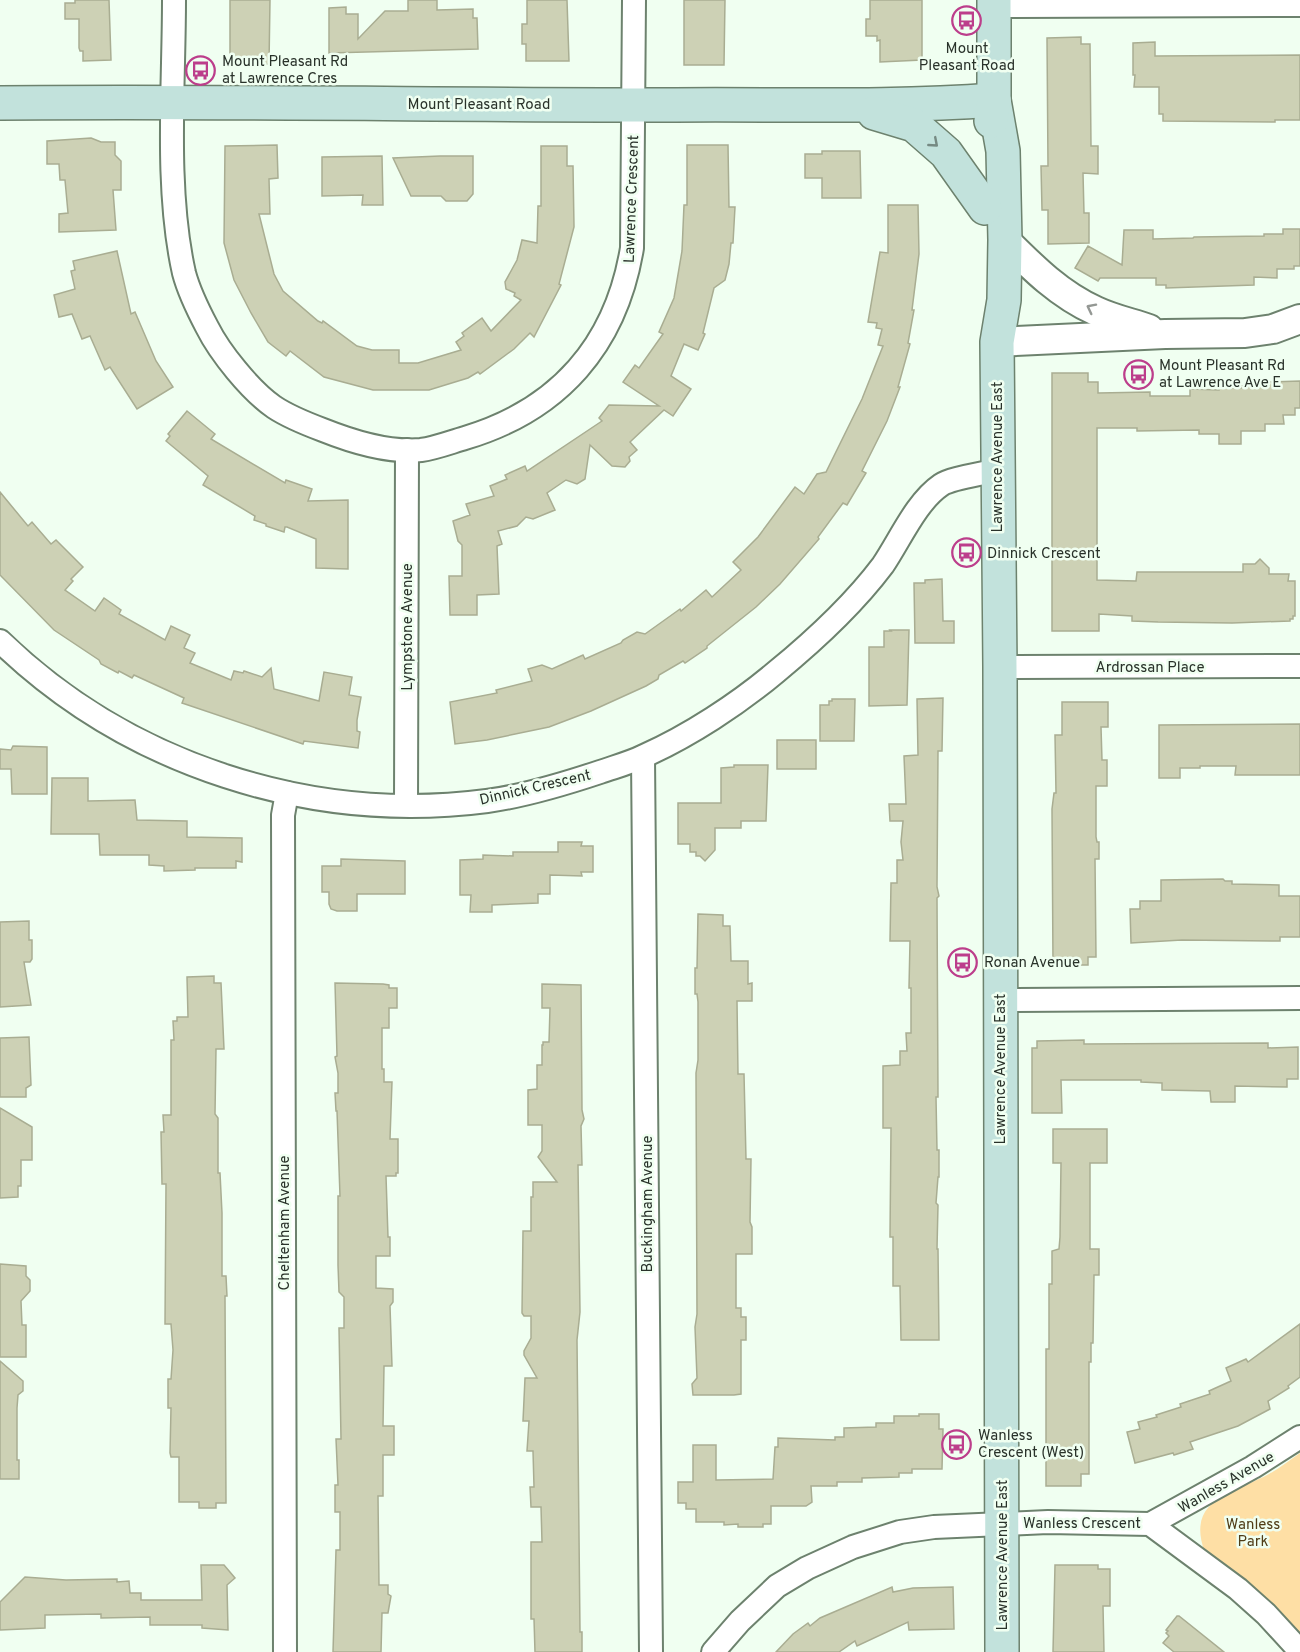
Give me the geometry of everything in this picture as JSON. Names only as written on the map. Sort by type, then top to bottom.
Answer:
[{"type":"main road","name":"Lawrence Avenue East","points":[[994,3],[994,100],[986,149],[985,208],[987,297],[997,342]]},
{"type":"main road","name":"Mount Pleasant Road","points":[[0,103],[173,101],[634,105],[961,103],[994,100]]},
{"type":"main road","name":"Lawrence Avenue East","points":[[994,100],[1003,151],[1005,240],[1004,300],[997,342],[1002,1652]]},
{"type":"main road","points":[[843,104],[914,125],[946,153],[985,208]]},
{"type":"street","name":"Lawrence Crescent","points":[[174,0],[173,101],[176,219],[184,274],[194,301],[219,349],[273,406],[339,437],[380,447],[407,450],[422,450],[482,433],[507,423],[534,408],[558,390],[584,360],[602,334],[623,290],[632,248],[634,0]]},
{"type":"street","points":[[994,3],[1300,5]]},
{"type":"street","points":[[1005,240],[1034,269],[1070,297],[1099,312],[1166,334]]},
{"type":"street","points":[[997,342],[1166,334],[1245,333],[1274,329],[1300,319]]},
{"type":"street","name":"Lympstone Avenue","points":[[406,805],[407,450]]},
{"type":"street","name":"Dinnick Crescent","points":[[0,641],[41,678],[90,712],[137,739],[203,769],[287,794],[317,800],[406,805],[490,801],[571,782],[643,756],[695,728],[775,673],[843,612],[882,566],[929,494],[944,483],[997,470]]},
{"type":"street","name":"Ardrossan Place","points":[[1000,667],[1300,666]]},
{"type":"street","name":"Buckingham Avenue","points":[[643,756],[651,1652]]},
{"type":"street","name":"Cheltenham Avenue","points":[[285,1652],[284,815],[287,794]]},
{"type":"street","points":[[1000,1000],[1300,998]]},
{"type":"street","name":"Wanless Avenue","points":[[1150,1524],[1253,1467],[1300,1437]]},
{"type":"street","name":"Wanless Crescent","points":[[713,1652],[740,1621],[777,1586],[824,1560],[900,1532],[934,1527],[1001,1524],[1150,1524],[1238,1589],[1266,1614],[1300,1651]]},
{"type":"green space","name":"Wanless Park","points":[[1300,1453],[1300,1637],[1205,1553],[1200,1535],[1201,1521],[1216,1501],[1269,1474]]},
{"type":"building","points":[[75,0],[109,0],[111,60],[83,61],[83,51],[79,48],[79,19],[65,19],[65,3],[75,3]]},
{"type":"building","points":[[230,0],[270,0],[269,64],[252,64],[252,59],[230,59]]},
{"type":"building","points":[[408,0],[437,0],[437,10],[473,9],[473,18],[477,18],[478,49],[329,53],[329,8],[346,7],[346,14],[358,14],[358,39],[385,11],[408,11]]},
{"type":"building","points":[[527,0],[567,0],[569,61],[526,61],[526,44],[522,44],[522,24],[527,24]]},
{"type":"building","points":[[684,0],[725,0],[724,65],[684,65]]},
{"type":"building","points":[[870,0],[922,0],[922,60],[880,62],[880,40],[877,41],[877,36],[866,36],[866,19],[870,19]]},
{"type":"building","points":[[1081,37],[1081,44],[1090,44],[1091,146],[1098,146],[1098,174],[1083,173],[1084,213],[1089,213],[1089,243],[1048,244],[1048,210],[1042,210],[1041,166],[1048,166],[1047,38]]},
{"type":"building","points":[[1155,42],[1155,56],[1300,55],[1300,120],[1275,120],[1275,122],[1163,121],[1163,114],[1159,114],[1159,87],[1134,87],[1133,43]]},
{"type":"building","points":[[91,138],[101,142],[115,142],[115,155],[121,161],[121,190],[113,190],[116,230],[59,232],[59,214],[68,213],[65,180],[60,180],[59,164],[47,164],[47,141]]},
{"type":"building","points":[[277,145],[278,178],[269,179],[270,214],[259,214],[274,274],[283,291],[318,321],[322,323],[323,321],[357,346],[372,350],[399,350],[399,363],[418,363],[461,350],[456,342],[464,336],[462,333],[482,318],[491,331],[521,300],[514,296],[515,293],[506,289],[505,282],[517,260],[522,240],[537,243],[538,206],[541,206],[541,146],[567,146],[567,166],[573,166],[574,227],[559,284],[561,285],[534,337],[530,333],[514,349],[480,374],[478,372],[468,378],[429,390],[373,390],[324,377],[290,351],[286,356],[268,342],[251,313],[234,280],[224,243],[225,146]]},
{"type":"building","points":[[687,145],[728,145],[729,207],[735,207],[729,264],[725,280],[714,288],[703,333],[705,334],[698,350],[684,344],[671,376],[691,389],[673,416],[664,410],[630,442],[637,450],[629,457],[630,461],[625,467],[612,466],[590,445],[585,479],[577,484],[566,480],[547,493],[555,510],[533,519],[526,517],[517,526],[498,531],[502,544],[497,546],[499,594],[477,595],[477,615],[450,615],[449,576],[462,576],[462,545],[458,541],[453,521],[470,515],[466,504],[494,496],[490,486],[507,479],[505,475],[525,466],[527,471],[602,421],[599,418],[609,405],[659,406],[623,382],[635,365],[639,368],[663,334],[659,332],[674,298],[682,251],[684,205],[687,205]]},
{"type":"building","points":[[822,151],[860,151],[861,198],[822,198],[822,178],[805,178],[805,154],[822,154]]},
{"type":"building","points":[[382,156],[383,205],[362,205],[363,195],[322,196],[322,157]]},
{"type":"building","points":[[473,156],[473,194],[467,201],[446,201],[441,196],[411,196],[393,158]]},
{"type":"building","points":[[888,205],[918,205],[919,254],[912,310],[914,310],[908,343],[910,344],[898,387],[900,387],[887,421],[862,471],[866,473],[847,505],[843,503],[818,537],[819,539],[780,584],[707,648],[685,663],[683,661],[659,675],[658,679],[646,686],[549,727],[455,744],[450,702],[497,693],[496,690],[532,681],[528,669],[542,665],[552,669],[583,655],[585,659],[621,643],[637,632],[645,634],[680,609],[681,611],[706,590],[712,597],[741,570],[733,562],[758,537],[795,487],[804,494],[817,474],[826,472],[862,399],[883,346],[878,345],[882,329],[876,328],[877,323],[868,322],[880,252],[888,253]]},
{"type":"building","points":[[1283,229],[1300,229],[1300,266],[1294,266],[1294,269],[1277,269],[1277,278],[1254,277],[1254,285],[1166,288],[1166,285],[1156,285],[1156,278],[1100,278],[1098,281],[1075,268],[1088,246],[1122,265],[1124,230],[1153,230],[1153,239],[1264,236],[1264,234],[1283,234]]},
{"type":"building","points":[[117,251],[131,314],[135,312],[156,361],[173,387],[137,409],[110,367],[105,370],[90,336],[82,339],[72,314],[59,317],[54,295],[75,289],[71,271],[75,270],[73,261]]},
{"type":"building","points":[[1052,373],[1088,373],[1088,382],[1098,382],[1098,393],[1150,392],[1150,396],[1190,396],[1190,389],[1219,390],[1219,388],[1268,385],[1268,382],[1300,381],[1300,408],[1295,408],[1295,415],[1283,415],[1284,424],[1265,424],[1265,431],[1241,431],[1241,444],[1219,444],[1219,434],[1199,434],[1199,430],[1137,431],[1137,428],[1097,428],[1097,580],[1136,581],[1137,572],[1243,572],[1243,564],[1255,564],[1260,559],[1269,568],[1269,574],[1289,574],[1288,581],[1295,581],[1295,616],[1293,619],[1232,623],[1158,622],[1132,621],[1132,616],[1099,614],[1099,631],[1052,631]]},
{"type":"building","points":[[187,411],[215,434],[211,439],[285,483],[286,480],[312,489],[308,501],[348,500],[348,569],[316,568],[316,539],[287,527],[284,532],[266,526],[254,520],[255,516],[203,485],[208,476],[166,441],[170,436],[168,434]]},
{"type":"building","points":[[0,492],[28,526],[32,522],[51,544],[56,540],[83,567],[71,579],[73,581],[65,590],[95,611],[104,598],[121,610],[119,614],[165,640],[171,626],[190,635],[184,648],[195,653],[190,663],[231,680],[234,671],[243,673],[244,671],[262,677],[271,668],[274,689],[319,701],[324,672],[352,677],[349,695],[361,697],[357,720],[357,731],[360,732],[358,748],[304,741],[303,744],[182,703],[184,698],[134,675],[132,678],[101,664],[99,660],[54,630],[0,575]]},
{"type":"building","points":[[942,579],[943,621],[954,621],[954,643],[915,643],[914,583]]},
{"type":"building","points":[[909,630],[907,705],[869,706],[869,647],[884,647],[884,631]]},
{"type":"building","points":[[943,698],[942,751],[938,751],[937,887],[939,896],[937,898],[938,1097],[936,1097],[939,1177],[936,1203],[938,1205],[939,1340],[901,1340],[900,1286],[893,1286],[893,1237],[890,1237],[891,1128],[883,1128],[883,1066],[900,1065],[900,1051],[907,1051],[906,1033],[911,1033],[910,941],[890,941],[891,883],[897,883],[897,860],[903,860],[901,842],[903,821],[890,821],[889,804],[906,804],[904,756],[918,755],[917,699]]},
{"type":"building","points":[[832,699],[855,699],[854,741],[820,741],[820,705],[829,705]]},
{"type":"building","points":[[1062,702],[1108,702],[1108,727],[1101,727],[1102,760],[1107,760],[1107,786],[1096,786],[1096,837],[1099,842],[1099,859],[1095,859],[1096,957],[1088,957],[1088,965],[1053,965],[1052,809],[1054,793],[1056,793],[1055,735],[1062,735]]},
{"type":"building","points":[[1300,724],[1300,775],[1235,775],[1236,766],[1200,766],[1200,768],[1180,768],[1180,778],[1159,778],[1159,725]]},
{"type":"building","points":[[777,740],[816,740],[816,769],[777,769]]},
{"type":"building","points":[[13,746],[47,747],[47,794],[12,794],[11,769],[0,769],[0,749],[11,750]]},
{"type":"building","points":[[734,765],[768,765],[766,821],[741,821],[741,828],[715,828],[715,850],[705,861],[700,856],[696,856],[696,852],[690,852],[690,844],[678,844],[678,803],[721,803],[721,768],[734,767]]},
{"type":"building","points":[[52,778],[88,778],[88,801],[135,800],[137,820],[187,821],[187,837],[242,838],[242,862],[236,861],[236,868],[164,871],[164,866],[149,865],[149,855],[100,855],[99,834],[51,834]]},
{"type":"building","points":[[558,842],[582,842],[581,846],[593,846],[593,872],[581,872],[582,876],[550,875],[550,894],[538,894],[538,903],[492,905],[492,912],[470,912],[471,895],[460,895],[460,860],[483,859],[483,855],[513,856],[513,852],[558,852]]},
{"type":"building","points":[[341,859],[405,861],[405,894],[357,894],[357,911],[331,909],[329,892],[322,892],[322,866],[341,866]]},
{"type":"building","points":[[1223,879],[1232,881],[1232,884],[1279,885],[1279,896],[1300,896],[1300,937],[1280,937],[1280,941],[1182,940],[1131,943],[1130,909],[1140,909],[1140,901],[1161,901],[1161,880]]},
{"type":"building","points":[[698,914],[723,915],[723,926],[730,926],[731,961],[748,961],[748,984],[752,983],[752,1001],[737,1001],[738,1074],[744,1074],[746,1159],[751,1159],[752,1254],[736,1254],[736,1308],[741,1308],[741,1317],[746,1317],[746,1340],[741,1340],[741,1394],[734,1395],[693,1395],[692,1384],[697,1378],[695,1327],[697,1314],[698,1002],[697,994],[695,994],[695,968],[697,968]]},
{"type":"building","points":[[29,921],[32,959],[30,962],[24,962],[31,1005],[0,1007],[0,922]]},
{"type":"building","points":[[214,976],[214,983],[221,983],[224,1049],[216,1049],[215,1114],[218,1118],[222,1276],[226,1276],[227,1296],[225,1296],[226,1503],[216,1503],[216,1508],[199,1508],[199,1502],[179,1502],[179,1457],[171,1457],[170,1453],[171,1408],[168,1408],[168,1379],[171,1379],[173,1350],[171,1324],[165,1324],[166,1184],[162,1184],[161,1132],[164,1132],[163,1115],[171,1115],[173,1021],[177,1021],[177,1017],[188,1017],[187,977]]},
{"type":"building","points":[[335,983],[383,984],[389,985],[389,988],[397,988],[397,1008],[389,1008],[389,1028],[382,1028],[382,1069],[384,1069],[384,1082],[392,1082],[390,1139],[398,1139],[398,1173],[396,1176],[386,1176],[390,1256],[376,1256],[376,1288],[393,1289],[393,1302],[390,1306],[392,1366],[384,1366],[383,1426],[394,1426],[394,1455],[383,1455],[383,1496],[378,1496],[379,1585],[388,1585],[388,1594],[391,1596],[388,1613],[382,1613],[381,1652],[333,1652],[336,1550],[340,1550],[340,1512],[335,1512],[335,1485],[338,1485],[336,1439],[341,1439],[339,1328],[344,1328],[344,1297],[339,1292],[338,1265],[338,1196],[340,1196],[335,1093],[338,1093],[338,1073],[335,1057],[337,1056]]},
{"type":"building","points":[[542,984],[581,985],[584,1119],[581,1126],[582,1165],[578,1165],[580,1312],[577,1340],[582,1652],[535,1652],[534,1619],[531,1619],[531,1542],[542,1542],[541,1507],[531,1507],[530,1487],[534,1487],[533,1451],[527,1451],[529,1421],[523,1421],[525,1378],[537,1378],[524,1355],[531,1338],[531,1316],[524,1316],[522,1313],[523,1231],[531,1231],[533,1182],[557,1182],[538,1157],[542,1151],[542,1125],[528,1125],[528,1090],[537,1089],[537,1065],[542,1065],[542,1045],[543,1042],[549,1042],[550,1008],[542,1008]]},
{"type":"building","points":[[29,1037],[31,1085],[26,1088],[26,1097],[0,1097],[0,1038]]},
{"type":"building","points":[[1084,1040],[1084,1044],[1268,1043],[1268,1048],[1298,1047],[1298,1079],[1287,1079],[1287,1087],[1235,1086],[1235,1102],[1211,1102],[1210,1091],[1162,1090],[1162,1083],[1141,1082],[1141,1080],[1061,1080],[1062,1113],[1032,1113],[1032,1048],[1037,1048],[1037,1041]]},
{"type":"building","points":[[0,1108],[32,1127],[32,1160],[21,1160],[21,1186],[18,1186],[18,1197],[0,1198]]},
{"type":"building","points":[[1053,1129],[1107,1129],[1107,1163],[1090,1163],[1090,1249],[1099,1249],[1099,1275],[1094,1275],[1093,1343],[1091,1343],[1091,1362],[1089,1362],[1089,1474],[1081,1474],[1081,1486],[1046,1486],[1046,1349],[1049,1349],[1049,1284],[1052,1284],[1052,1251],[1059,1249],[1060,1237],[1061,1163],[1053,1163]]},
{"type":"building","points":[[0,1264],[26,1266],[26,1276],[30,1280],[30,1291],[21,1301],[22,1325],[26,1325],[26,1357],[0,1357]]},
{"type":"building","points":[[1300,1324],[1300,1377],[1288,1386],[1289,1388],[1268,1401],[1270,1409],[1238,1426],[1190,1442],[1193,1449],[1135,1463],[1127,1432],[1140,1429],[1138,1422],[1157,1417],[1156,1415],[1181,1407],[1180,1404],[1210,1394],[1209,1391],[1231,1381],[1226,1368],[1246,1359],[1248,1362]]},
{"type":"building","points":[[0,1361],[23,1381],[23,1391],[18,1395],[17,1408],[19,1479],[0,1479]]},
{"type":"building","points":[[919,1414],[939,1414],[939,1429],[943,1429],[942,1469],[912,1469],[912,1473],[899,1473],[899,1477],[862,1478],[862,1482],[837,1482],[837,1486],[811,1486],[812,1502],[806,1506],[771,1506],[771,1524],[763,1524],[763,1527],[738,1527],[738,1524],[724,1525],[724,1522],[696,1522],[696,1509],[686,1509],[686,1503],[678,1503],[678,1482],[693,1482],[693,1445],[716,1445],[716,1480],[773,1479],[775,1447],[778,1447],[778,1438],[835,1440],[835,1437],[844,1437],[844,1428],[876,1427],[876,1423],[894,1423],[894,1416],[919,1416]]},
{"type":"building","points":[[201,1565],[224,1565],[235,1578],[227,1585],[228,1630],[202,1628],[202,1625],[150,1625],[150,1617],[101,1618],[101,1614],[45,1615],[45,1628],[0,1630],[0,1602],[25,1577],[66,1580],[117,1579],[117,1582],[129,1581],[130,1593],[141,1593],[141,1600],[202,1600]]},
{"type":"building","points":[[1055,1565],[1098,1565],[1098,1569],[1110,1569],[1110,1606],[1103,1606],[1104,1652],[1053,1652]]},
{"type":"building","points":[[892,1587],[893,1592],[913,1588],[953,1587],[954,1629],[909,1630],[908,1622],[857,1646],[855,1641],[839,1652],[776,1652],[793,1634],[808,1623],[810,1626],[820,1618]]},
{"type":"building","points":[[1177,1616],[1224,1652],[1174,1652],[1163,1643],[1169,1636],[1166,1630]]},
{"type":"place","name":"Mount Pleasant Road","points":[[967,21]]},
{"type":"place","name":"Mount Pleasant Rd at Lawrence Cres","points":[[201,70]]},
{"type":"place","name":"Mount Pleasant Rd at Lawrence Ave E","points":[[1138,374]]},
{"type":"place","name":"Dinnick Crescent","points":[[966,553]]},
{"type":"place","name":"Ronan Avenue","points":[[963,962]]},
{"type":"place","name":"Wanless Crescent (West)","points":[[957,1444]]}]
